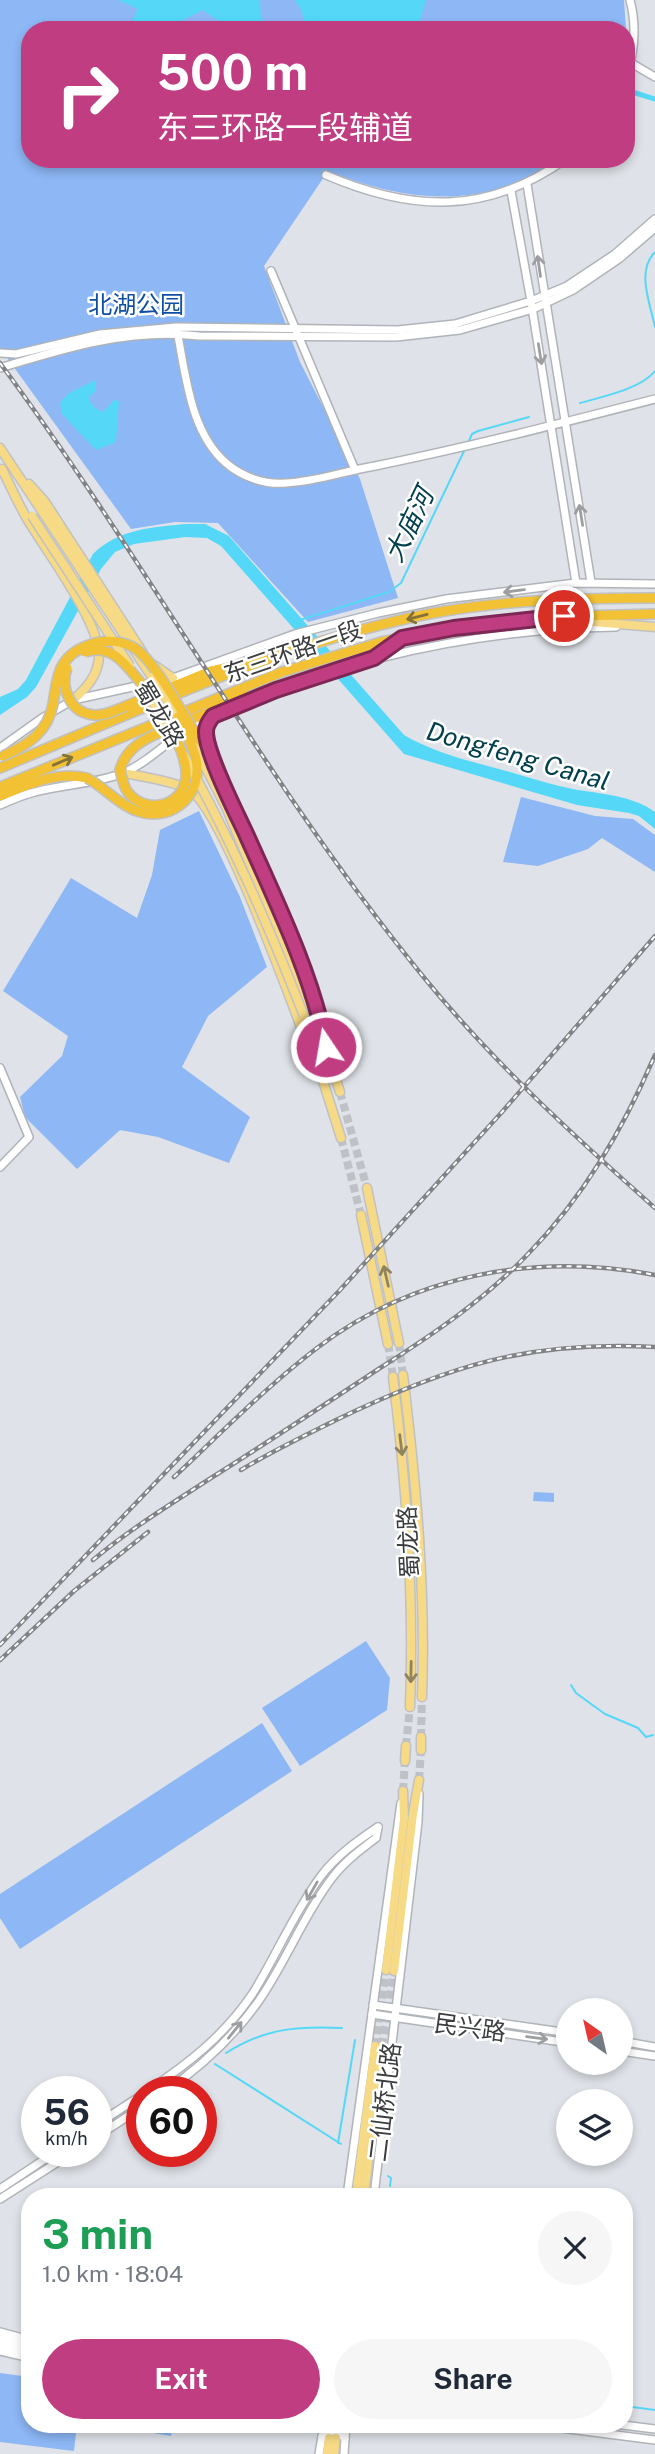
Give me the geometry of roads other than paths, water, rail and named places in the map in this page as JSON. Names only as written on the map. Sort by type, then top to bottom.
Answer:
[{"type":"highway","name":"东三环路一段","points":[[0,768],[276,656],[330,638],[429,614],[526,601],[655,598]]},
{"type":"highway","name":"东三环路一段","points":[[0,788],[282,672],[346,652],[454,628],[541,617],[655,614]]},
{"type":"highway","points":[[1,753],[28,744],[44,727],[53,706],[60,671],[72,654],[93,643],[105,641],[127,644],[136,649],[152,666],[200,741],[211,763],[226,807]]},
{"type":"highway","points":[[141,683],[114,654],[104,650],[87,651],[67,668],[64,688],[79,710],[96,715],[126,706],[211,671],[276,656]]},
{"type":"highway","points":[[179,746],[186,765],[184,787],[178,796],[160,806],[143,804],[128,791],[120,770],[127,754],[136,745],[205,714],[282,672]]},
{"type":"highway","points":[[0,796],[48,777],[61,775],[87,778],[134,810],[146,814],[159,815],[182,805],[190,795],[197,769],[195,757],[178,717]]},
{"type":"main road","points":[[0,448],[45,502],[142,652],[153,664],[173,678]]},
{"type":"main road","name":"蜀龙路","points":[[10,463],[178,717],[226,807],[308,1014],[314,1053],[341,1138]]},
{"type":"main road","points":[[1,468],[27,519],[86,613],[99,644],[99,658],[92,680],[74,701]]},
{"type":"main road","name":"蜀龙路","points":[[1,468],[179,746],[234,850],[308,1014],[326,1047],[340,1092]]},
{"type":"main road","points":[[541,617],[655,627]]},
{"type":"main road","points":[[374,658],[402,638]]},
{"type":"main road","points":[[213,716],[205,732],[218,773],[290,937],[317,1009],[326,1047]]},
{"type":"main road","points":[[123,772],[188,788],[198,796],[243,884],[302,1030],[314,1053]]},
{"type":"main road","points":[[367,1188],[399,1343]]},
{"type":"main road","points":[[361,1215],[388,1344]]},
{"type":"main road","name":"蜀龙路","points":[[403,1375],[419,1529],[424,1632],[422,1697]]},
{"type":"main road","name":"蜀龙路","points":[[393,1377],[409,1529],[412,1590],[410,1707]]},
{"type":"main road","points":[[421,1738],[421,1750]]},
{"type":"main road","points":[[405,1760],[406,1746]]},
{"type":"main road","points":[[402,1795],[404,1819],[390,1970],[419,1780]]},
{"type":"main road","points":[[357,2188],[378,2046],[365,2188]]},
{"type":"main road","points":[[327,2454],[329,2438]]},
{"type":"main road","points":[[329,2438],[334,2454]]},
{"type":"street","points":[[630,0],[633,21]]},
{"type":"street","points":[[635,65],[655,77]]},
{"type":"street","points":[[326,175],[358,189],[394,199],[428,203],[468,201],[511,191],[552,168]]},
{"type":"street","points":[[527,184],[591,582]]},
{"type":"street","points":[[511,191],[576,583]]},
{"type":"street","points":[[545,300],[588,274],[655,219]]},
{"type":"street","points":[[0,354],[16,354],[100,334],[177,330],[298,333],[398,330],[454,324],[532,305],[591,280],[655,228]]},
{"type":"street","points":[[271,271],[355,470]]},
{"type":"street","points":[[0,368],[22,359],[83,344],[177,330]]},
{"type":"street","points":[[177,330],[199,425],[211,447],[229,465],[255,479],[286,483],[355,470],[471,446],[655,399]]},
{"type":"street","points":[[1,753],[42,718],[74,701],[173,678],[295,634],[423,603],[576,583],[655,584]]},
{"type":"street","points":[[0,805],[35,791],[123,772],[201,721],[276,690],[348,665],[459,640],[563,628],[655,627]]},
{"type":"street","points":[[0,1068],[29,1137],[0,1167]]},
{"type":"street","points":[[397,2008],[418,1822],[419,1790]]},
{"type":"street","points":[[348,2188],[402,1795]]},
{"type":"street","points":[[169,2076],[212,2043],[252,1994],[321,1877],[347,1849],[378,1827],[376,1838],[355,1853],[332,1877],[258,2002],[206,2062],[187,2076]]},
{"type":"street","name":"民兴路","points":[[373,2005],[556,2031]]},
{"type":"street","name":"二仙桥北路","points":[[375,2188],[397,2008]]},
{"type":"street","name":"民兴路","points":[[372,2014],[556,2041]]},
{"type":"street","points":[[634,2043],[655,2047]]},
{"type":"street","points":[[634,2053],[655,2056]]},
{"type":"street","points":[[0,2189],[33,2167]]},
{"type":"street","points":[[0,2199],[50,2167]]},
{"type":"street","points":[[0,2332],[21,2338]]},
{"type":"street","points":[[0,2339],[21,2344]]},
{"type":"street","points":[[0,2345],[21,2350]]},
{"type":"street","points":[[0,2351],[21,2356]]},
{"type":"street","points":[[633,2427],[655,2430]]},
{"type":"street","points":[[327,2433],[329,2438]]},
{"type":"street","points":[[320,2454],[331,2433]]},
{"type":"street","points":[[338,2433],[345,2440]]},
{"type":"street","points":[[344,2454],[346,2433]]},
{"type":"street","points":[[600,2433],[655,2440]]},
{"type":"waterway","points":[[635,93],[655,99]]},
{"type":"waterway","name":"大庙河","points":[[655,252],[649,260],[645,278],[655,327]]},
{"type":"waterway","name":"大庙河","points":[[580,403],[631,387],[655,371]]},
{"type":"waterway","name":"大庙河","points":[[469,441],[472,434],[478,431],[529,417]]},
{"type":"waterway","name":"大庙河","points":[[300,620],[389,592],[401,583],[465,449]]},
{"type":"waterway","points":[[571,1685],[576,1693],[605,1714],[638,1728],[646,1737],[653,1735]]},
{"type":"waterway","points":[[226,2053],[254,2038],[282,2030],[342,2028]]},
{"type":"waterway","points":[[338,2143],[355,2040]]},
{"type":"waterway","points":[[215,2064],[341,2144]]},
{"type":"waterway","points":[[388,2176],[391,2178],[390,2186]]},
{"type":"waterway","points":[[633,2407],[655,2410]]},
{"type":"tunnel","points":[[340,1092],[367,1188]]},
{"type":"tunnel","points":[[341,1138],[361,1215]]},
{"type":"tunnel","points":[[399,1343],[403,1375]]},
{"type":"tunnel","points":[[388,1344],[393,1377]]},
{"type":"tunnel","points":[[421,1737],[422,1697]]},
{"type":"tunnel","points":[[406,1746],[410,1707]]},
{"type":"tunnel","points":[[419,1780],[421,1750]]},
{"type":"tunnel","points":[[403,1791],[405,1761]]},
{"type":"tunnel","points":[[375,2046],[386,1970]]},
{"type":"tunnel","points":[[382,2046],[394,1971]]},
{"type":"tunnel","points":[[336,2438],[337,2433]]},
{"type":"railway","points":[[0,363],[55,439],[261,753],[368,906],[452,1011],[507,1070],[655,1208]]},
{"type":"railway","points":[[0,1645],[340,1290],[502,1112],[655,936]]},
{"type":"railway","points":[[93,1560],[151,1517],[419,1343],[493,1287],[548,1233],[584,1186],[630,1109],[655,1055]]},
{"type":"railway","points":[[174,1477],[298,1363],[355,1323],[394,1302],[435,1286],[522,1268],[611,1268],[655,1275]]},
{"type":"railway","points":[[241,1470],[336,1420],[453,1371],[528,1353],[568,1348],[655,1347]]},
{"type":"railway","points":[[0,1660],[74,1591],[148,1532]]},
{"type":"park label","name":"北湖公园","points":[[136,305]]},
{"type":"water label","name":"Dongfeng Canal","points":[[518,756]]}]
